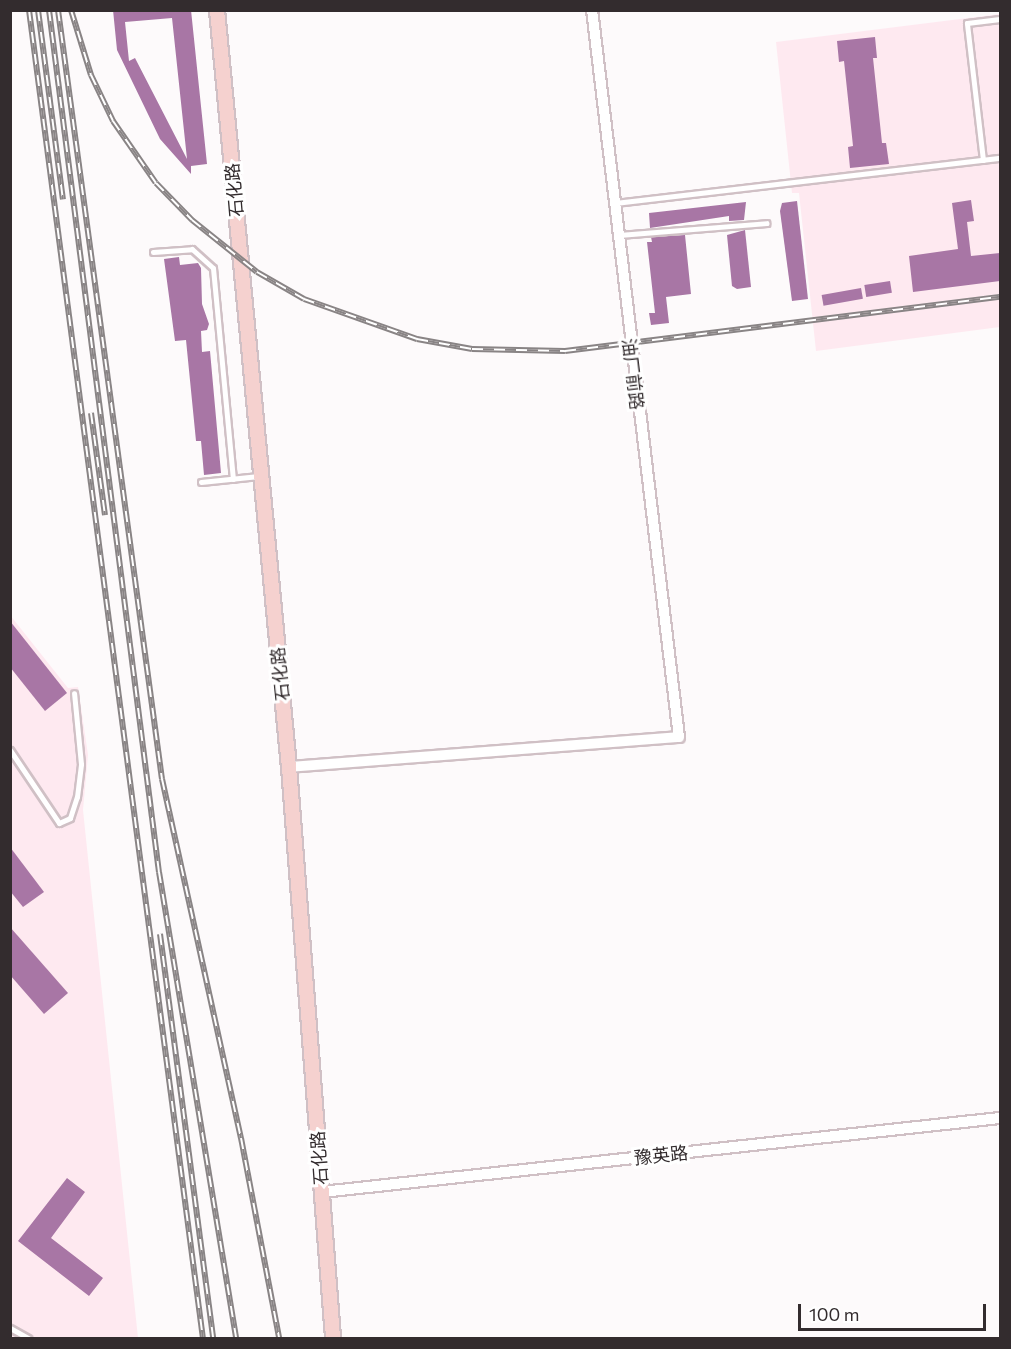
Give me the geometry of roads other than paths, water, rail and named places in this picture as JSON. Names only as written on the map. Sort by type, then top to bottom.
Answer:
[{"type":"street","name":"石化路","points":[[216,10],[289,767],[333,1338]]},
{"type":"street","name":"油厂前路","points":[[289,767],[679,737],[617,235],[592,10]]},
{"type":"street","name":"豫英路","points":[[322,1192],[1000,1118]]},
{"type":"lane","points":[[983,160],[967,22],[1000,19]]},
{"type":"lane","points":[[614,204],[1000,158]]},
{"type":"lane","points":[[617,235],[656,235],[767,223]]},
{"type":"lane","points":[[153,252],[192,249],[213,268],[233,479]]},
{"type":"lane","points":[[201,482],[261,476]]},
{"type":"lane","points":[[10,750],[59,823],[70,818],[77,797],[81,764],[74,693]]},
{"type":"lane","points":[[10,1328],[28,1338]]},
{"type":"railway","points":[[29,10],[203,1338]]},
{"type":"railway","points":[[38,10],[63,199]]},
{"type":"railway","points":[[49,10],[159,872],[236,1338]]},
{"type":"railway","points":[[58,10],[162,779],[241,1138],[279,1338]]},
{"type":"railway","points":[[71,10],[91,75],[113,121],[156,183],[192,220],[257,272],[304,299],[417,339],[472,349],[565,351],[1000,297]]},
{"type":"railway","points":[[91,413],[105,515]]},
{"type":"railway","points":[[160,934],[213,1338]]}]
